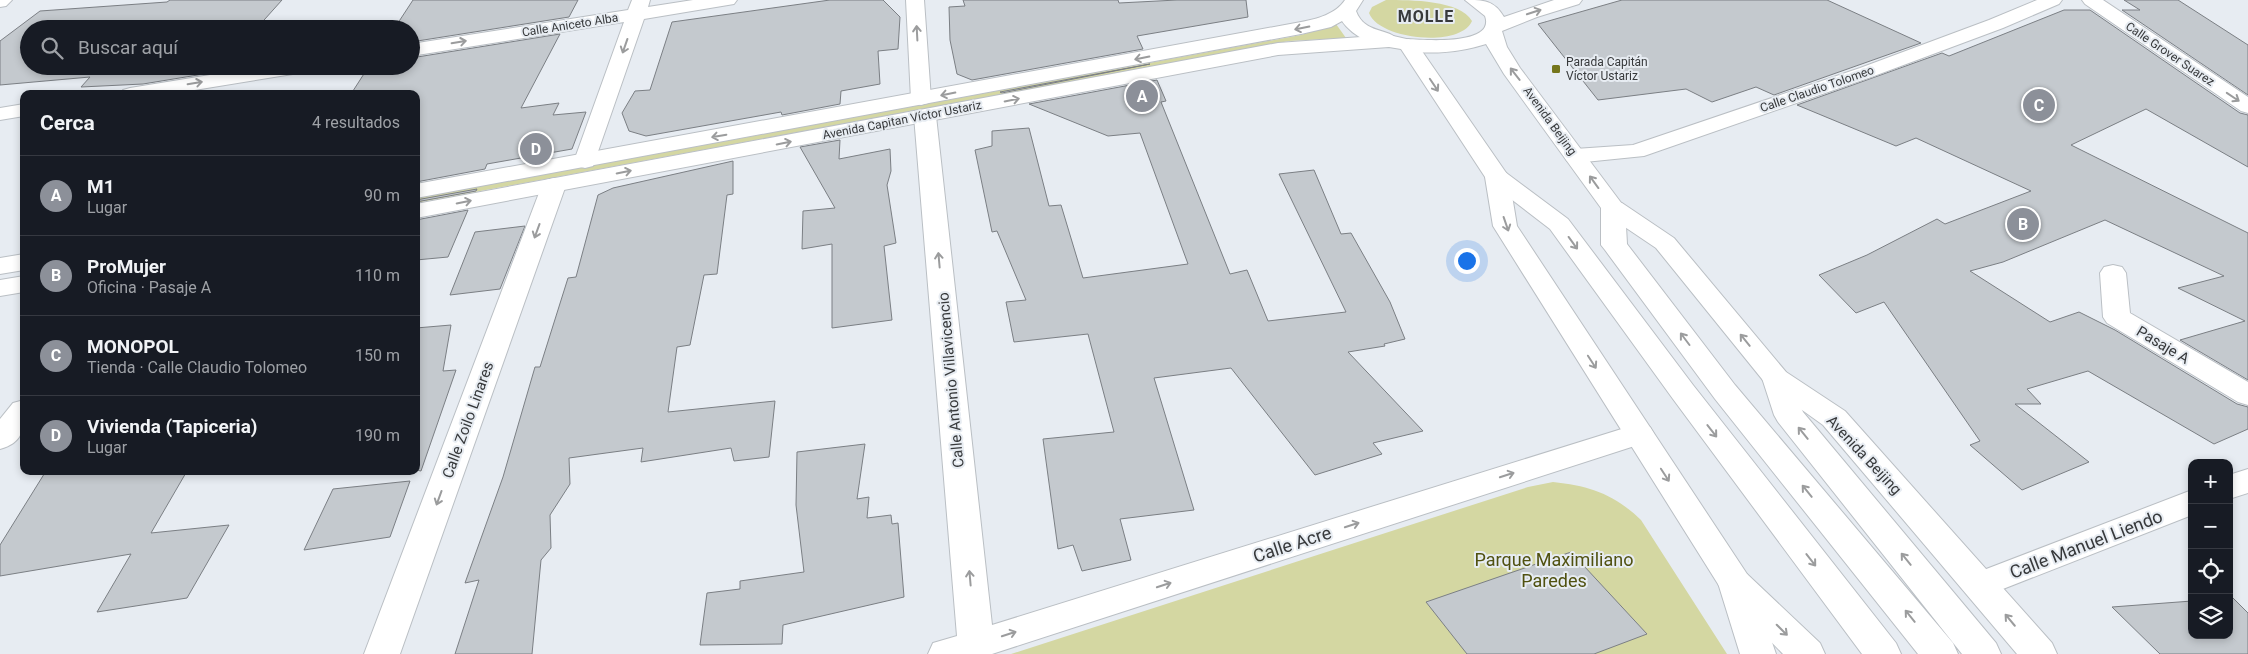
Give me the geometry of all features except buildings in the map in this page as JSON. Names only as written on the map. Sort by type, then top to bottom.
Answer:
[{"type":"main road","name":"Calle Aniceto Alba","points":[[420,48],[639,7],[728,0]]},
{"type":"main road","name":"Calle Antonio Villavicencio","points":[[915,0],[961,649]]},
{"type":"main road","name":"Avenida Beijing","points":[[1474,0],[1490,10],[1494,16],[1497,47],[1511,70],[1613,208],[1665,243],[1776,378],[1834,418],[2039,654]]},
{"type":"main road","points":[[1348,5],[1348,18],[1361,30],[1398,43],[1438,46],[1466,44],[1486,36],[1494,29],[1530,13],[1573,0]]},
{"type":"main road","name":"Calle Claudio Tolomeo","points":[[1575,156],[1636,151],[1867,72],[1996,24],[2053,0]]},
{"type":"main road","name":"Calle Grover Suarez","points":[[2092,0],[2248,107]]},
{"type":"main road","name":"Avenida Capitan Víctor Ustariz","points":[[420,210],[554,185],[1301,28],[1324,22],[1348,5]]},
{"type":"main road","points":[[584,160],[639,7]]},
{"type":"main road","points":[[1398,43],[1497,177],[1559,224],[1683,392],[1883,654]]},
{"type":"main road","name":"Avenida Capitan Víctor Ustariz","points":[[420,190],[584,160],[923,108],[1278,49],[1398,43]]},
{"type":"main road","points":[[155,90],[249,75]]},
{"type":"main road","points":[[0,114],[20,111]]},
{"type":"main road","points":[[1497,177],[1505,226],[1735,583],[1807,654]]},
{"type":"main road","name":"Calle Zoilo Linares","points":[[382,654],[554,185]]},
{"type":"main road","points":[[1613,208],[1614,245],[1726,392],[1940,654]]},
{"type":"main road","points":[[0,266],[20,263]]},
{"type":"main road","name":"Pasaje A","points":[[2113,273],[2117,317],[2248,395]]},
{"type":"main road","points":[[0,288],[20,285]]},
{"type":"main road","points":[[1776,378],[1789,415],[1983,654]]},
{"type":"main road","points":[[0,439],[20,415]]},
{"type":"main road","name":"Calle Acre","points":[[961,649],[1639,434]]},
{"type":"main road","name":"Calle Manuel Liendo","points":[[1980,585],[2188,504]]},
{"type":"main road","points":[[1735,583],[1758,654]]},
{"type":"green space","points":[[1386,0],[1421,1],[1446,5],[1466,14],[1472,21],[1465,30],[1453,35],[1420,37],[1403,35],[1376,22],[1369,13],[1372,7]]},
{"type":"green space","points":[[1336,24],[1346,38],[1289,41],[420,202],[420,197],[1301,35]]},
{"type":"green space","name":"Parque Maximiliano Paredes","points":[[1553,482],[1579,486],[1601,493],[1621,504],[1641,520],[1727,654],[1011,654],[1528,487]]},
{"type":"place","name":"Parada Capitán Víctor Ustariz","points":[[1556,69]]},
{"type":"place","name":"M1","points":[[1142,96]]},
{"type":"place","name":"MONOPOL","points":[[2039,105]]},
{"type":"place","name":"Vivienda (Tapiceria)","points":[[536,149]]},
{"type":"place","name":"ProMujer","points":[[2023,224]]},
{"type":"district","name":"MOLLE","points":[[1426,16]]}]
